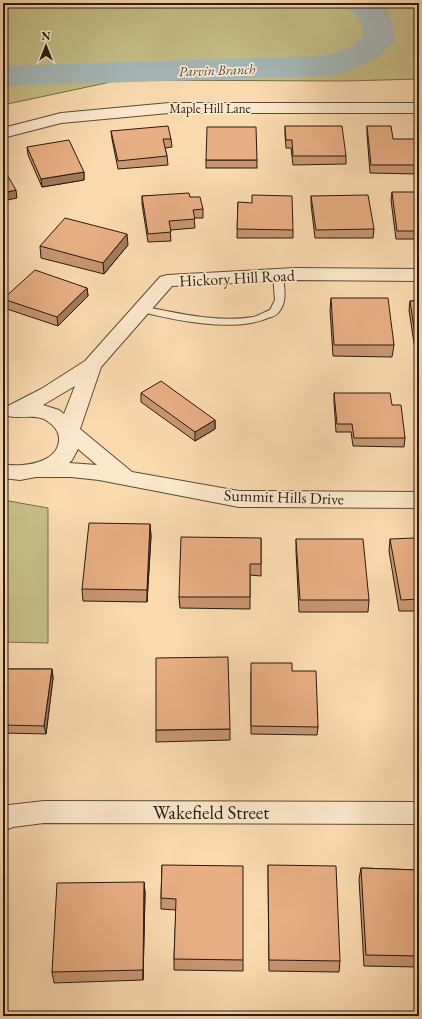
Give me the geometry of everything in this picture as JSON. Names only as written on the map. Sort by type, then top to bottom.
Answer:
[{"type":"street","name":"Maple Hill Lane","points":[[3,133],[61,118],[169,108],[419,108]]},
{"type":"street","name":"Hickory Hill Road","points":[[7,412],[48,394],[92,365],[167,281],[278,275],[419,275]]},
{"type":"street","name":"Hickory Hill Road","points":[[36,470],[51,465],[63,456],[69,445],[69,431],[92,365]]},
{"type":"street","name":"Summit Hills Drive","points":[[7,412],[30,409],[48,412],[58,417],[69,431],[126,478]]},
{"type":"street","name":"Summit Hills Drive","points":[[36,470],[71,470],[126,478],[239,499],[419,500]]},
{"type":"street","points":[[3,471],[23,473],[36,470]]},
{"type":"street","name":"Wakefield Street","points":[[3,819],[9,816],[44,812],[419,813]]},
{"type":"lane","points":[[142,309],[177,317],[200,320],[256,320],[274,312],[280,300],[278,275]]},
{"type":"shaded area","points":[[3,3],[419,3],[419,79],[346,81],[120,80],[3,105]]},
{"type":"shaded area","points":[[3,500],[48,508],[48,643],[3,642]]},
{"type":"building","points":[[168,126],[171,139],[163,139],[167,156],[118,161],[111,131]]},
{"type":"building","points":[[285,126],[342,126],[346,156],[293,156],[292,140],[286,140]]},
{"type":"building","points":[[367,126],[391,126],[393,139],[417,139],[419,165],[371,165]]},
{"type":"building","points":[[207,127],[256,127],[257,160],[206,160]]},
{"type":"building","points":[[69,140],[84,172],[41,179],[27,147]]},
{"type":"building","points":[[3,168],[16,190],[3,193]]},
{"type":"building","points":[[392,192],[419,192],[419,231],[397,231]]},
{"type":"building","points":[[189,193],[190,197],[200,197],[203,209],[193,210],[195,219],[169,221],[171,232],[148,234],[142,196]]},
{"type":"building","points":[[252,195],[292,196],[293,230],[237,229],[238,202],[252,203]]},
{"type":"building","points":[[368,195],[374,229],[316,230],[311,196]]},
{"type":"building","points":[[65,218],[127,234],[103,263],[40,246]]},
{"type":"building","points":[[35,270],[87,288],[57,317],[3,299]]},
{"type":"building","points":[[331,298],[388,298],[394,345],[334,345]]},
{"type":"building","points":[[410,301],[419,301],[419,347],[417,347]]},
{"type":"building","points":[[161,381],[215,420],[195,432],[141,393]]},
{"type":"building","points":[[334,393],[390,393],[392,405],[401,405],[405,438],[354,438],[352,424],[337,424]]},
{"type":"building","points":[[89,523],[150,524],[147,590],[82,589]]},
{"type":"building","points":[[181,537],[261,538],[261,564],[250,564],[250,597],[179,597]]},
{"type":"building","points":[[414,538],[417,549],[419,549],[419,599],[401,600],[390,539]]},
{"type":"building","points":[[296,539],[363,539],[369,600],[300,600]]},
{"type":"building","points":[[228,657],[230,729],[156,730],[156,658]]},
{"type":"building","points":[[251,663],[292,663],[292,671],[316,671],[318,727],[251,726]]},
{"type":"building","points":[[3,669],[52,669],[44,726],[3,725]]},
{"type":"building","points":[[162,865],[243,866],[243,960],[174,959],[176,899],[161,898]]},
{"type":"building","points":[[268,865],[336,866],[340,961],[269,960]]},
{"type":"building","points":[[361,868],[419,870],[419,956],[366,955]]},
{"type":"building","points":[[144,882],[143,970],[52,972],[57,883]]},
{"type":"waterway","name":"Parvin Branch","points":[[3,76],[330,66],[360,55],[379,39],[374,14],[359,3]]}]
